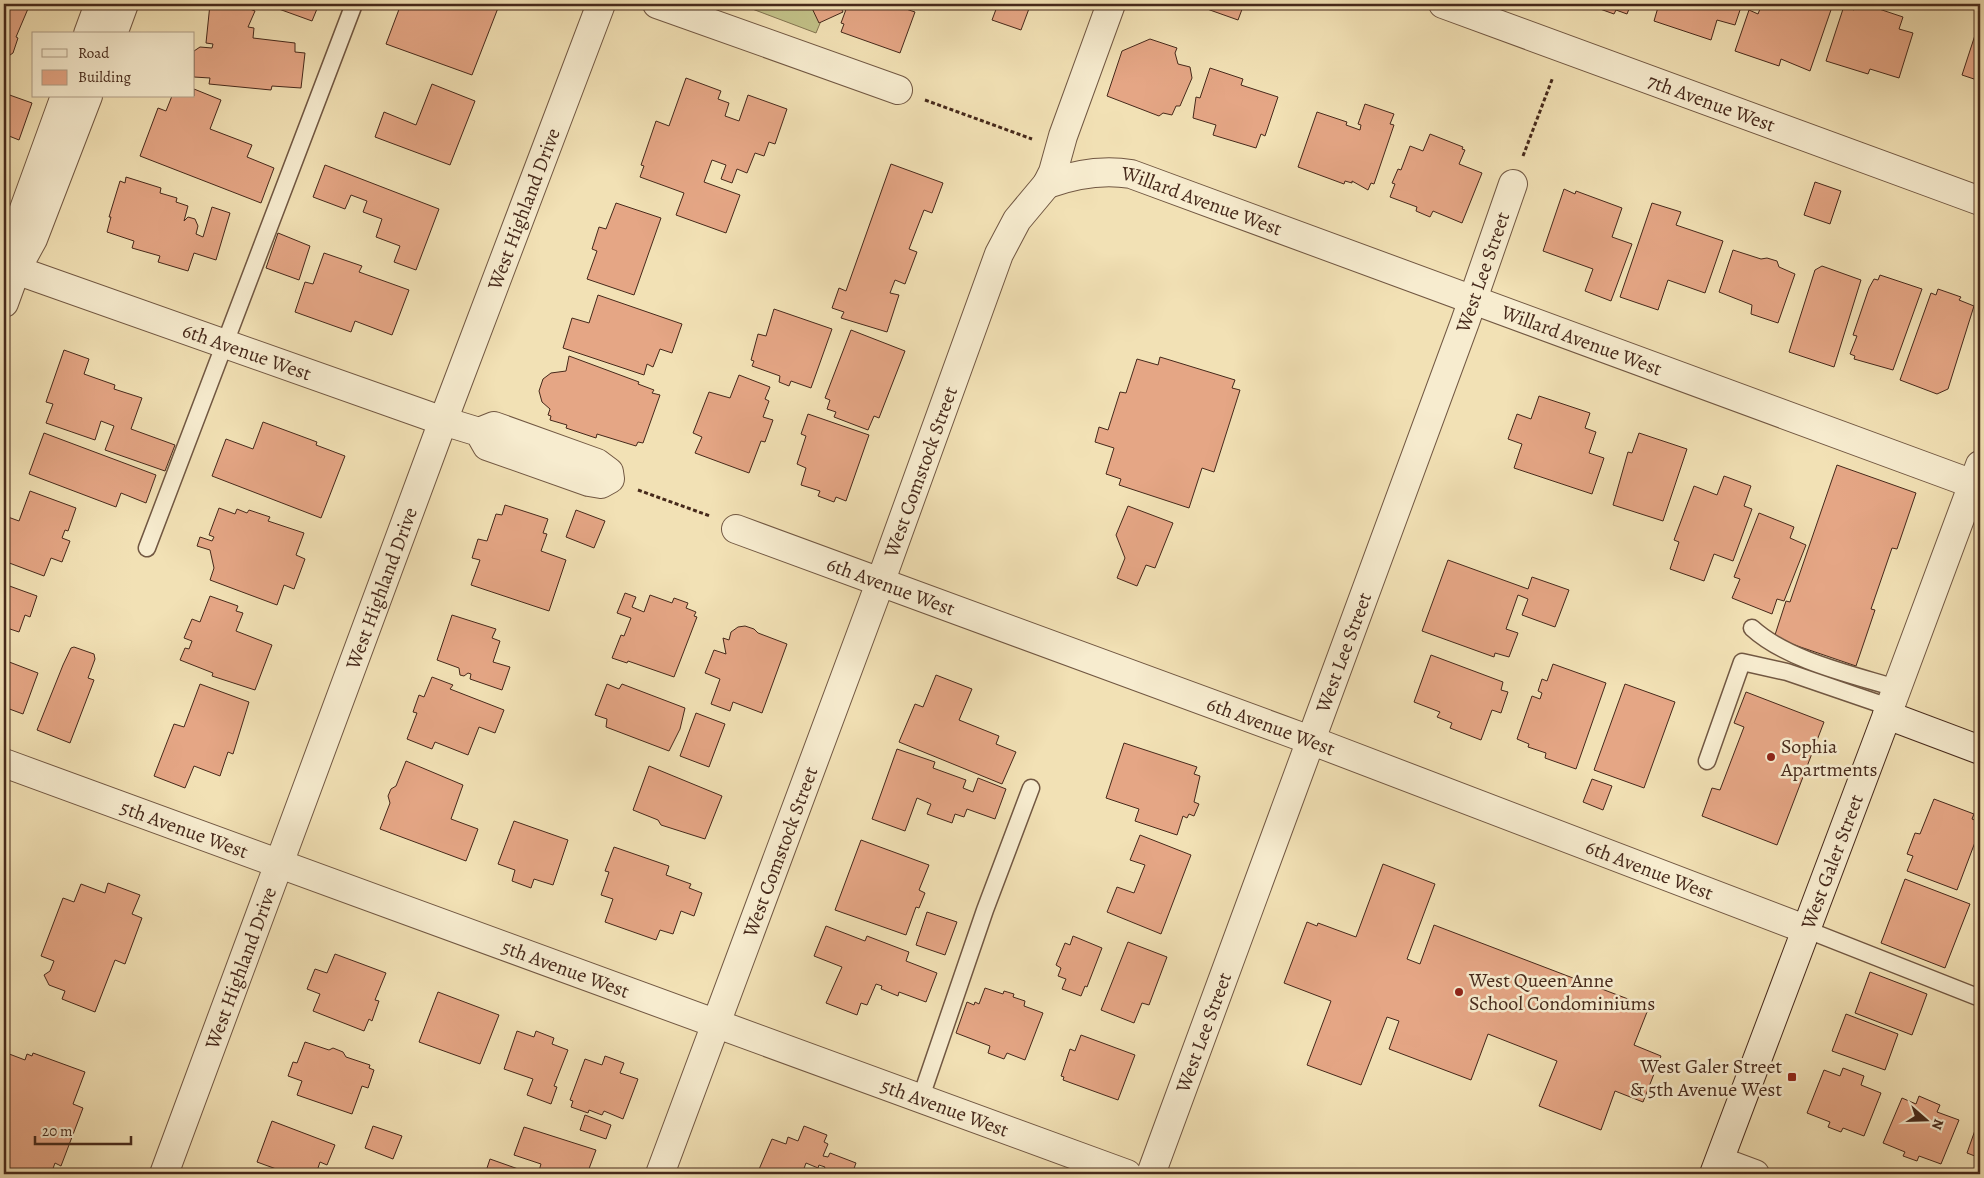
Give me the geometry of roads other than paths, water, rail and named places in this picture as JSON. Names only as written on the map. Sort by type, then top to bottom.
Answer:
[{"type":"street","points":[[89,32],[99,4]]},
{"type":"street","points":[[114,32],[124,4]]},
{"type":"street","name":"West Highland Drive","points":[[164,1174],[442,421],[601,4]]},
{"type":"street","points":[[656,4],[907,94]]},
{"type":"street","name":"West Comstock Street","points":[[660,1174],[880,583],[999,254],[1017,220],[1047,184],[1111,4]]},
{"type":"street","name":"7th Avenue West","points":[[1450,5],[1980,201]]},
{"type":"street","points":[[16,270],[20,220],[64,98]]},
{"type":"street","points":[[4,304],[16,270],[33,238],[87,98]]},
{"type":"street","name":"Willard Avenue West","points":[[1047,184],[1070,176],[1111,170],[1131,174],[1473,301],[1978,478]]},
{"type":"street","name":"West Lee Street","points":[[1151,1174],[1473,301],[1517,173]]},
{"type":"street","name":"6th Avenue West","points":[[16,270],[223,345],[479,432]]},
{"type":"street","name":"West Galer Street","points":[[1717,1167],[1890,704],[1978,478]]},
{"type":"street","name":"6th Avenue West","points":[[736,529],[1310,740],[1805,929]]},
{"type":"street","points":[[1890,704],[1980,750]]},
{"type":"street","name":"5th Avenue West","points":[[4,763],[920,1100],[1127,1174]]},
{"type":"street","points":[[1717,1167],[1755,1174]]},
{"type":"lane","points":[[147,548],[354,4]]},
{"type":"lane","points":[[1752,628],[1766,641],[1816,662],[1890,704]]},
{"type":"lane","points":[[1707,761],[1742,662],[1787,672],[1890,704]]},
{"type":"lane","points":[[920,1100],[985,910],[1032,788]]},
{"type":"lane","points":[[1805,929],[1980,998]]},
{"type":"place","name":"Sophia Apartments","points":[[1771,757]]},
{"type":"place","name":"West Queen Anne School Condominiums","points":[[1459,992]]},
{"type":"place","name":"West Galer Street & 5th Avenue West","points":[[1792,1077]]}]
